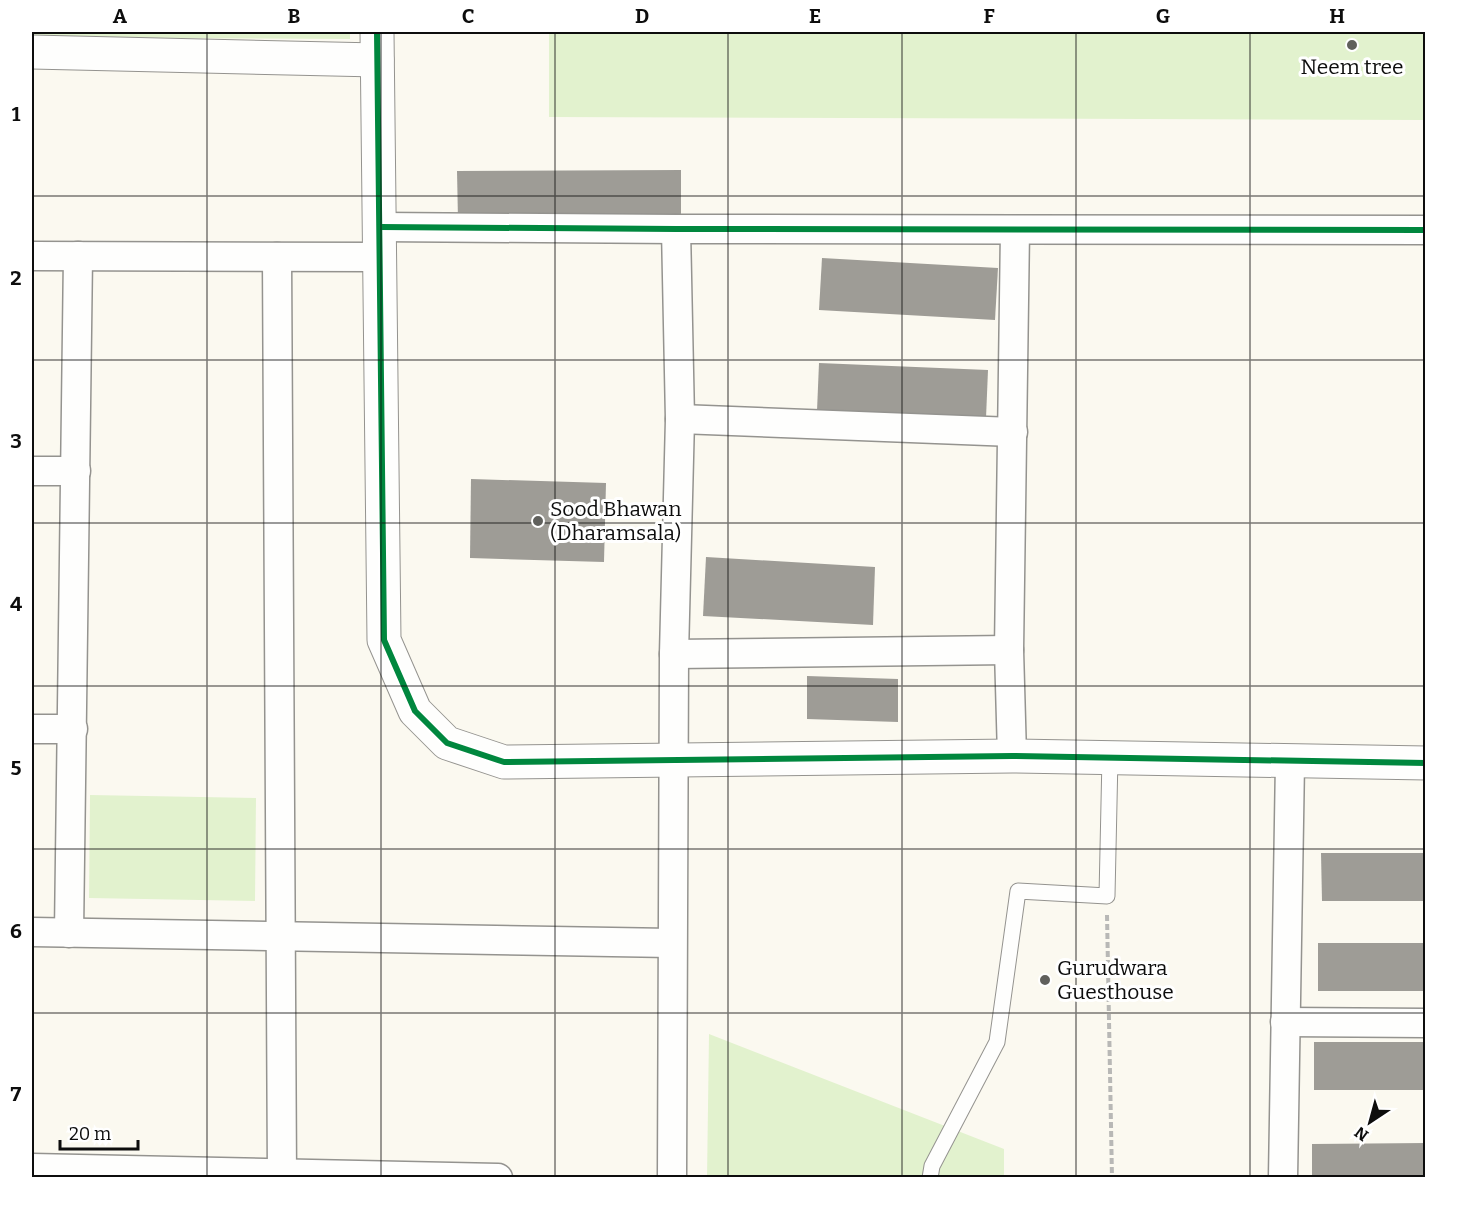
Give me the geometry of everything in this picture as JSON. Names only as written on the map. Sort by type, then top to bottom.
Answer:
[{"type":"street","points":[[32,52],[377,46],[384,640],[415,711],[447,743],[504,762],[1012,756],[1425,764]]},
{"type":"street","points":[[672,1178],[671,943],[674,654],[680,419],[676,229]]},
{"type":"street","points":[[32,256],[277,257],[380,242],[676,229],[1425,230]]},
{"type":"street","points":[[1012,756],[1009,650],[1015,230]]},
{"type":"street","points":[[69,933],[78,256]]},
{"type":"street","points":[[277,257],[282,1175]]},
{"type":"street","points":[[680,419],[1012,432]]},
{"type":"street","points":[[32,471],[76,471]]},
{"type":"street","points":[[674,654],[1009,650]]},
{"type":"street","points":[[32,729],[73,729]]},
{"type":"street","points":[[1283,1178],[1290,762]]},
{"type":"street","points":[[32,932],[671,943]]},
{"type":"street","points":[[1285,1022],[1425,1023]]},
{"type":"street","points":[[32,1168],[498,1178]]},
{"type":"lane","points":[[930,1178],[932,1166],[997,1042],[1018,891],[1107,896],[1110,758]]},
{"type":"path","points":[[1107,896],[1112,1178]]},
{"type":"green space","points":[[32,32],[350,32],[350,39],[32,37]]},
{"type":"green space","points":[[549,32],[1425,32],[1425,120],[549,117]]},
{"type":"green space","points":[[90,795],[256,798],[255,901],[89,898]]},
{"type":"green space","points":[[709,1034],[1004,1149],[1004,1177],[707,1178]]},
{"type":"building","points":[[681,170],[681,219],[458,220],[457,171]]},
{"type":"building","points":[[822,258],[998,268],[995,320],[819,310]]},
{"type":"building","points":[[819,363],[988,370],[986,418],[817,411]]},
{"type":"building","name":"Sood Bhawan (Dharamsala)","points":[[471,479],[606,483],[604,562],[470,558]]},
{"type":"building","points":[[706,557],[875,567],[873,625],[703,616]]},
{"type":"building","points":[[807,676],[898,679],[898,722],[807,719]]},
{"type":"building","points":[[1321,853],[1426,853],[1426,901],[1322,901]]},
{"type":"building","points":[[1318,943],[1426,943],[1426,991],[1318,991]]},
{"type":"building","points":[[1314,1042],[1426,1042],[1426,1090],[1314,1090]]},
{"type":"building","points":[[1426,1143],[1426,1178],[1312,1178],[1312,1144]]},
{"type":"cycle path","points":[[377,32],[384,640],[415,711],[447,743],[504,762],[1012,756],[1426,763]]},
{"type":"cycle path","points":[[380,227],[1426,230]]},
{"type":"place","name":"Neem tree","points":[[1352,45]]},
{"type":"place","name":"Sood Bhawan (Dharamsala)","points":[[538,521]]},
{"type":"place","name":"Gurudwara Guesthouse","points":[[1045,980]]}]
